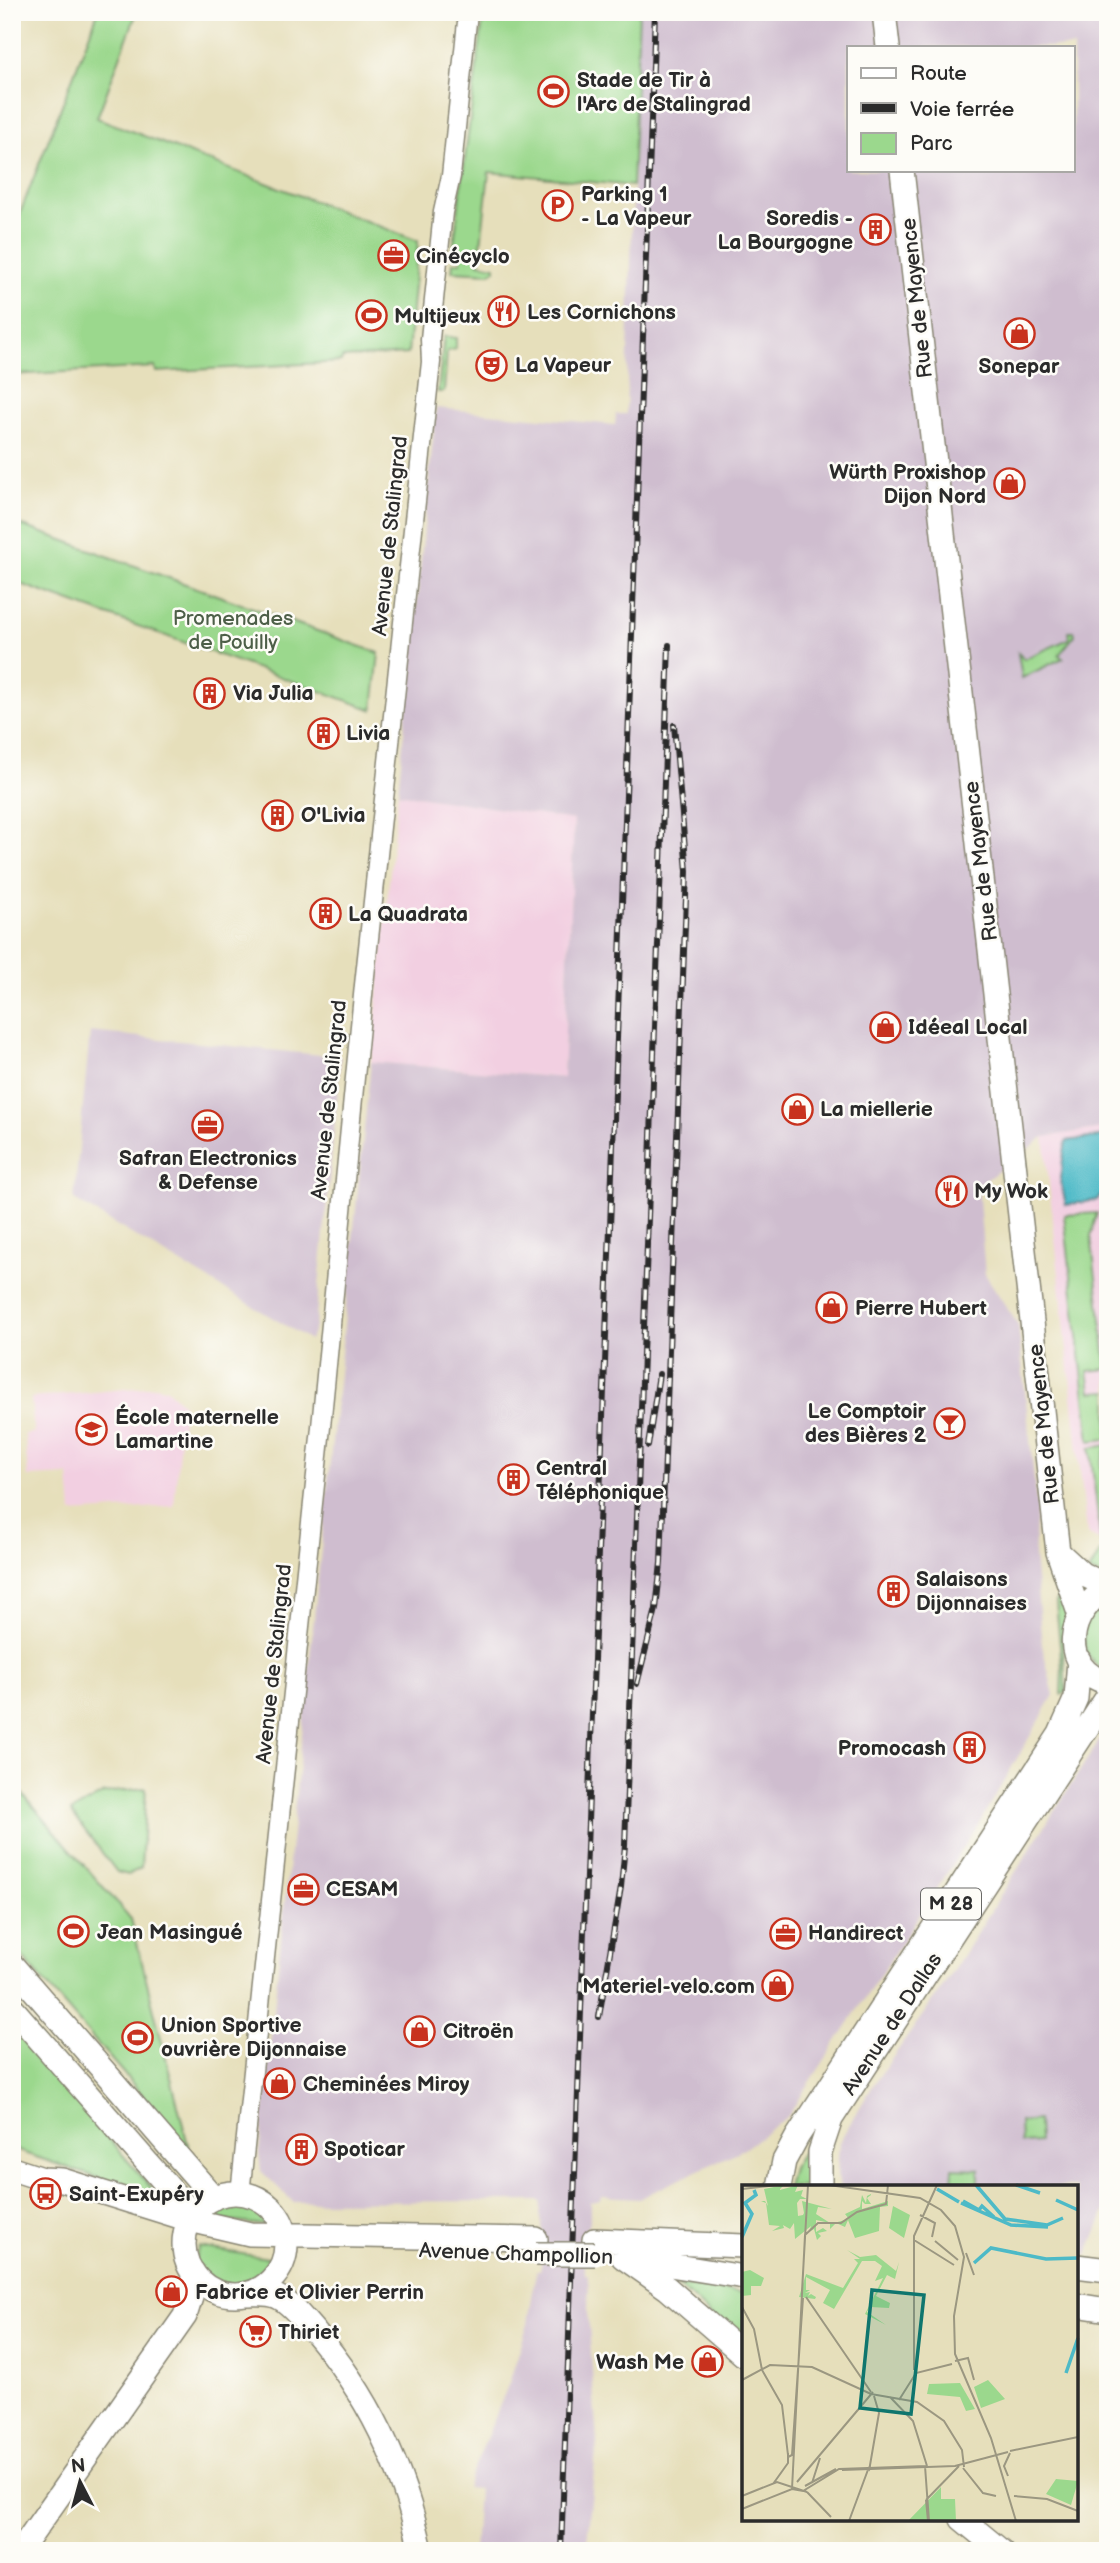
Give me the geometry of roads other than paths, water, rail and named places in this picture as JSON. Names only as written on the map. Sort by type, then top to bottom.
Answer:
[{"type":"main road","points":[[884,12],[888,46]]},
{"type":"main road","name":"Rue de Mayence","points":[[902,172],[1058,1552],[1079,1613]]},
{"type":"main road","points":[[1058,1552],[1082,1574],[1108,1587]]},
{"type":"main road","points":[[1079,1613],[1097,1594],[1108,1587]]},
{"type":"main road","name":"Avenue de Dallas","points":[[779,2185],[784,2161],[797,2137],[1060,1734],[1076,1698],[1079,1660],[1073,1629],[1079,1613]]},
{"type":"main road","points":[[1079,1660],[1105,1695]]},
{"type":"main road","name":"Avenue de Dallas","points":[[820,2185],[820,2152],[831,2119],[1105,1695]]},
{"type":"main road","points":[[12,1965],[214,2198]]},
{"type":"main road","points":[[12,2008],[190,2223]]},
{"type":"main road","name":"Avenue de Dallas","points":[[769,2185],[780,2154],[797,2137]]},
{"type":"main road","name":"Avenue Champollion","points":[[12,2169],[43,2179],[57,2190],[190,2223],[252,2248],[286,2242],[594,2247],[733,2246]]},
{"type":"main road","points":[[20,2551],[186,2315],[192,2294],[192,2272],[185,2254],[190,2223],[214,2198],[240,2194],[268,2205],[278,2216],[286,2242],[277,2273],[262,2288],[235,2294],[186,2315]]},
{"type":"main road","name":"Avenue Champollion","points":[[594,2247],[623,2257],[742,2277]]},
{"type":"main road","points":[[623,2257],[667,2288],[742,2353]]},
{"type":"main road","points":[[1078,2266],[1108,2270]]},
{"type":"main road","points":[[192,2272],[204,2284],[235,2294],[270,2294],[285,2301],[333,2354],[369,2408],[400,2477],[421,2551]]},
{"type":"main road","points":[[277,2273],[285,2301]]},
{"type":"main road","points":[[1078,2305],[1108,2310]]},
{"type":"main road","points":[[964,2521],[1002,2551]]},
{"type":"street","name":"Avenue de Stalingrad","points":[[240,2194],[318,1463],[363,985],[431,362],[430,339],[443,212],[451,176],[468,12]]},
{"type":"water","points":[[1108,1136],[1108,1187],[1097,1200],[1066,1205],[1060,1178],[1066,1141]]},
{"type":"railway","points":[[561,2551],[655,12]]},
{"type":"railway","points":[[599,2017],[621,1887],[625,1845],[669,645]]},
{"type":"railway","points":[[637,1684],[656,1609],[661,1563],[687,871],[674,725]]},
{"type":"railway","points":[[648,1446],[659,1374]]},
{"type":"place","name":"Stade de Tir à l'Arc de Stalingrad","points":[[554,92]]},
{"type":"place","name":"Parking 1 - La Vapeur","points":[[558,206]]},
{"type":"place","name":"Soredis - La Bourgogne","points":[[876,230]]},
{"type":"place","name":"Cinécyclo","points":[[393,256]]},
{"type":"place","name":"Les Cornichons","points":[[504,312]]},
{"type":"place","name":"Multijeux","points":[[371,316]]},
{"type":"place","name":"Sonepar","points":[[1019,334]]},
{"type":"place","name":"La Vapeur","points":[[492,365]]},
{"type":"place","name":"Würth Proxishop Dijon Nord","points":[[1009,484]]},
{"type":"place","name":"Via Julia","points":[[210,693]]},
{"type":"place","name":"Livia","points":[[323,733]]},
{"type":"place","name":"O'Livia","points":[[278,815]]},
{"type":"place","name":"La Quadrata","points":[[325,914]]},
{"type":"place","name":"Idéeal Local","points":[[885,1027]]},
{"type":"place","name":"La miellerie","points":[[797,1109]]},
{"type":"place","name":"Safran Electronics & Defense","points":[[208,1126]]},
{"type":"place","name":"My Wok","points":[[951,1191]]},
{"type":"place","name":"Pierre Hubert","points":[[832,1308]]},
{"type":"place","name":"Le Comptoir des Bières 2","points":[[949,1423]]},
{"type":"place","name":"École maternelle Lamartine","points":[[92,1429]]},
{"type":"place","name":"Central Téléphonique","points":[[513,1480]]},
{"type":"place","name":"Salaisons Dijonnaises","points":[[893,1591]]},
{"type":"place","name":"Promocash","points":[[969,1748]]},
{"type":"place","name":"CESAM","points":[[303,1889]]},
{"type":"place","name":"Jean Masingué","points":[[74,1932]]},
{"type":"place","name":"Handirect","points":[[785,1933]]},
{"type":"place","name":"Materiel-velo.com","points":[[778,1986]]},
{"type":"place","name":"Citroën","points":[[420,2031]]},
{"type":"place","name":"Union Sportive ouvrière Dijonnaise","points":[[138,2037]]},
{"type":"place","name":"Cheminées Miroy","points":[[280,2084]]},
{"type":"place","name":"Spoticar","points":[[301,2149]]},
{"type":"place","name":"Saint-Exupéry","points":[[46,2194]]},
{"type":"place","name":"Fabrice et Olivier Perrin","points":[[172,2292]]},
{"type":"place","name":"Thiriet","points":[[255,2332]]},
{"type":"place","name":"Wash Me","points":[[707,2362]]},
{"type":"park label","name":"Promenades de Pouilly","points":[[233,630]]}]
